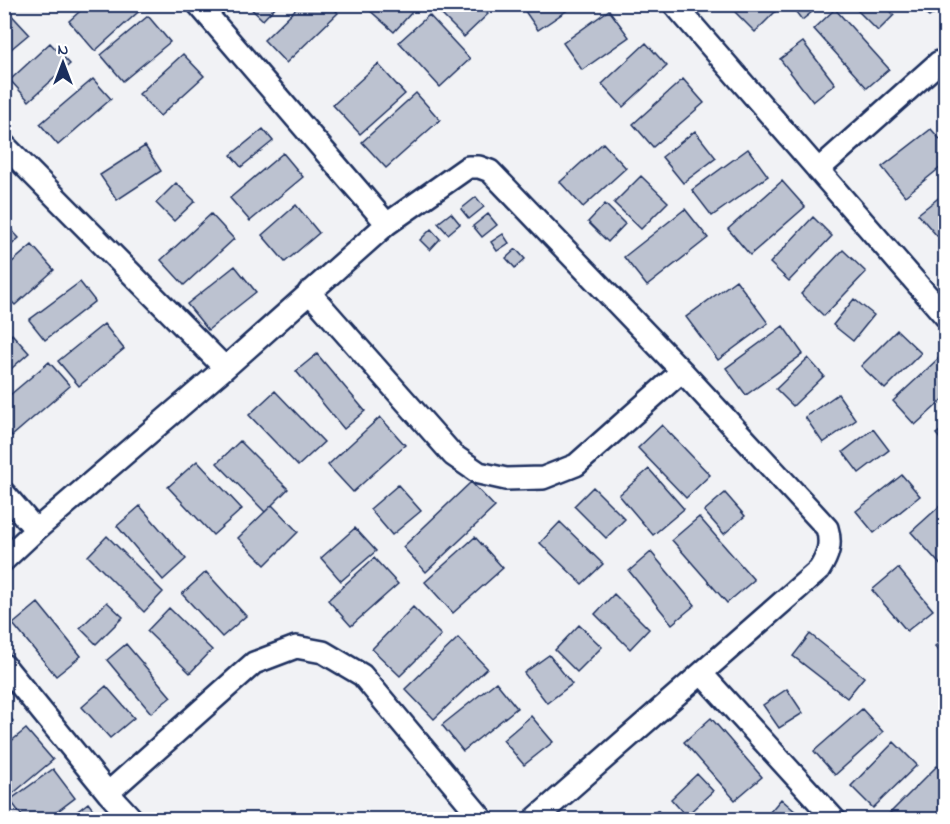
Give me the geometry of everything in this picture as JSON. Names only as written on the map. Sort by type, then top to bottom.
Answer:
[{"type":"street","points":[[198,4],[387,224]]},
{"type":"street","points":[[674,4],[945,317]]},
{"type":"street","points":[[818,170],[945,59]]},
{"type":"street","points":[[4,145],[225,368]]},
{"type":"street","points":[[4,560],[387,224],[468,167],[479,167],[490,171],[682,371],[827,528],[830,537],[827,555],[819,570],[534,819]]},
{"type":"street","points":[[309,292],[453,455],[479,473],[506,479],[543,478],[576,465],[682,371]]},
{"type":"street","points":[[4,493],[36,530]]},
{"type":"street","points":[[108,793],[254,663],[296,647],[323,652],[362,675],[483,819]]},
{"type":"street","points":[[4,665],[108,793],[133,819]]},
{"type":"street","points":[[702,674],[835,819]]},
{"type":"building","points":[[88,4],[147,4],[95,51],[69,21]]},
{"type":"building","points":[[246,4],[278,4],[263,20]]},
{"type":"building","points":[[301,4],[330,4],[338,13],[286,63],[264,40]]},
{"type":"building","points":[[368,4],[403,4],[412,12],[394,32],[366,7]]},
{"type":"building","points":[[443,4],[478,4],[488,14],[464,37],[437,10]]},
{"type":"building","points":[[520,4],[566,4],[569,9],[538,30]]},
{"type":"building","points":[[727,4],[773,4],[778,9],[755,32]]},
{"type":"building","points":[[790,4],[822,4],[802,20]]},
{"type":"building","points":[[851,4],[884,4],[894,15],[878,31]]},
{"type":"building","points":[[920,4],[946,4],[946,5],[929,17]]},
{"type":"building","points":[[4,7],[29,34],[4,55]]},
{"type":"building","points":[[835,9],[889,69],[867,88],[814,29]]},
{"type":"building","points":[[609,10],[629,37],[582,70],[563,43]]},
{"type":"building","points":[[429,15],[470,59],[440,87],[399,42]]},
{"type":"building","points":[[148,16],[170,42],[123,81],[101,55]]},
{"type":"building","points":[[803,42],[835,84],[813,102],[780,59]]},
{"type":"building","points":[[50,43],[70,64],[29,101],[10,80]]},
{"type":"building","points":[[646,43],[667,66],[623,107],[602,84]]},
{"type":"building","points":[[183,54],[204,76],[160,116],[139,94]]},
{"type":"building","points":[[378,64],[405,94],[360,134],[333,105]]},
{"type":"building","points":[[93,79],[111,99],[58,145],[40,124]]},
{"type":"building","points":[[683,79],[704,103],[653,147],[633,124]]},
{"type":"building","points":[[416,93],[440,120],[386,168],[362,142]]},
{"type":"building","points":[[263,129],[273,141],[241,167],[231,155]]},
{"type":"building","points":[[931,129],[946,146],[946,163],[905,196],[882,167]]},
{"type":"building","points":[[695,131],[716,158],[683,183],[662,157]]},
{"type":"building","points":[[603,143],[626,168],[583,207],[560,182]]},
{"type":"building","points":[[145,146],[161,171],[117,200],[100,175]]},
{"type":"building","points":[[748,149],[768,176],[712,216],[692,190]]},
{"type":"building","points":[[283,153],[303,177],[250,221],[230,198]]},
{"type":"building","points":[[641,176],[668,202],[641,229],[614,203]]},
{"type":"building","points":[[782,181],[805,207],[750,255],[728,229]]},
{"type":"building","points":[[176,183],[195,201],[174,221],[156,203]]},
{"type":"building","points":[[946,192],[946,229],[937,236],[918,214]]},
{"type":"building","points":[[476,197],[484,207],[469,219],[461,209]]},
{"type":"building","points":[[605,204],[625,224],[608,242],[588,222]]},
{"type":"building","points":[[296,205],[319,233],[285,262],[262,235]]},
{"type":"building","points":[[685,209],[708,238],[647,286],[624,257]]},
{"type":"building","points":[[451,213],[460,224],[448,234],[438,223]]},
{"type":"building","points":[[211,214],[234,239],[184,285],[161,260]]},
{"type":"building","points":[[488,214],[497,225],[482,237],[473,226]]},
{"type":"building","points":[[813,217],[832,236],[789,281],[770,263]]},
{"type":"building","points":[[4,222],[19,238],[4,252]]},
{"type":"building","points":[[431,229],[440,239],[430,250],[420,240]]},
{"type":"building","points":[[503,234],[509,243],[497,251],[491,242]]},
{"type":"building","points":[[32,245],[54,270],[15,305],[4,294],[4,269]]},
{"type":"building","points":[[516,249],[525,259],[515,268],[506,258]]},
{"type":"building","points":[[843,250],[866,272],[824,316],[801,294]]},
{"type":"building","points":[[235,266],[256,292],[208,330],[187,304]]},
{"type":"building","points":[[736,280],[768,323],[718,360],[686,317]]},
{"type":"building","points":[[80,282],[95,301],[45,340],[29,320]]},
{"type":"building","points":[[854,299],[874,315],[853,341],[833,325]]},
{"type":"building","points":[[104,324],[124,349],[79,386],[58,361]]},
{"type":"building","points":[[783,326],[803,354],[746,395],[726,368]]},
{"type":"building","points":[[897,330],[921,353],[885,389],[861,366]]},
{"type":"building","points":[[12,334],[29,353],[4,375],[4,341]]},
{"type":"building","points":[[317,354],[365,411],[344,429],[296,371]]},
{"type":"building","points":[[941,356],[946,361],[946,397],[915,425],[893,401]]},
{"type":"building","points":[[808,358],[824,376],[793,406],[776,389]]},
{"type":"building","points":[[49,362],[70,386],[12,436],[4,427],[4,400]]},
{"type":"building","points":[[275,391],[324,442],[298,466],[249,415]]},
{"type":"building","points":[[838,394],[856,420],[823,443],[805,417]]},
{"type":"building","points":[[380,417],[405,445],[353,492],[328,465]]},
{"type":"building","points":[[662,425],[710,475],[686,498],[638,448]]},
{"type":"building","points":[[946,427],[946,446],[936,434]]},
{"type":"building","points":[[873,429],[889,450],[859,473],[843,452]]},
{"type":"building","points":[[240,441],[288,489],[265,512],[217,463]]},
{"type":"building","points":[[197,461],[242,509],[213,535],[168,487]]},
{"type":"building","points":[[649,469],[684,509],[653,535],[619,495]]},
{"type":"building","points":[[902,475],[920,496],[874,533],[856,511]]},
{"type":"building","points":[[471,482],[495,507],[426,572],[403,547]]},
{"type":"building","points":[[398,485],[421,511],[392,535],[370,509]]},
{"type":"building","points":[[593,487],[625,519],[606,538],[574,506]]},
{"type":"building","points":[[725,493],[745,516],[724,534],[704,511]]},
{"type":"building","points":[[272,505],[298,532],[265,565],[238,538]]},
{"type":"building","points":[[941,505],[946,510],[946,571],[911,532]]},
{"type":"building","points":[[140,506],[186,559],[163,580],[117,526]]},
{"type":"building","points":[[699,517],[754,580],[727,603],[672,540]]},
{"type":"building","points":[[560,522],[603,564],[582,584],[540,543]]},
{"type":"building","points":[[355,528],[376,551],[341,581],[321,558]]},
{"type":"building","points":[[107,536],[163,592],[144,612],[88,556]]},
{"type":"building","points":[[475,537],[503,568],[453,613],[425,582]]},
{"type":"building","points":[[651,552],[695,605],[672,624],[629,571]]},
{"type":"building","points":[[374,558],[398,584],[351,626],[328,600]]},
{"type":"building","points":[[898,568],[933,610],[907,631],[872,590]]},
{"type":"building","points":[[206,572],[246,616],[222,637],[182,594]]},
{"type":"building","points":[[614,594],[649,629],[630,649],[595,614]]},
{"type":"building","points":[[107,602],[123,617],[96,644],[80,628]]},
{"type":"building","points":[[38,603],[81,656],[56,676],[13,624]]},
{"type":"building","points":[[413,607],[441,635],[400,676],[372,649]]},
{"type":"building","points":[[169,608],[212,650],[190,673],[147,631]]},
{"type":"building","points":[[579,625],[602,647],[577,672],[555,650]]},
{"type":"building","points":[[810,634],[864,677],[847,698],[793,656]]},
{"type":"building","points":[[946,637],[946,659],[935,646]]},
{"type":"building","points":[[458,638],[487,668],[434,719],[405,689]]},
{"type":"building","points":[[126,644],[171,697],[151,713],[107,660]]},
{"type":"building","points":[[549,655],[572,684],[547,703],[524,673]]},
{"type":"building","points":[[496,682],[517,708],[463,751],[442,725]]},
{"type":"building","points":[[106,686],[134,718],[110,738],[82,707]]},
{"type":"building","points":[[787,689],[803,713],[779,728],[763,705]]},
{"type":"building","points":[[862,709],[883,732],[835,775],[814,751]]},
{"type":"building","points":[[4,711],[13,721],[4,729]]},
{"type":"building","points":[[531,716],[553,742],[524,765],[503,740]]},
{"type":"building","points":[[711,718],[762,777],[735,800],[684,742]]},
{"type":"building","points":[[26,729],[53,760],[4,801],[4,747]]},
{"type":"building","points":[[894,742],[917,765],[873,808],[851,786]]},
{"type":"building","points":[[937,766],[946,775],[946,806],[932,820],[883,820]]},
{"type":"building","points":[[53,769],[75,798],[46,820],[25,820],[10,800]]},
{"type":"building","points":[[697,774],[713,791],[686,816],[671,799]]},
{"type":"building","points":[[781,799],[805,820],[763,820]]},
{"type":"building","points":[[88,803],[101,820],[66,820]]},
{"type":"building","points":[[658,810],[663,820],[643,820]]}]
